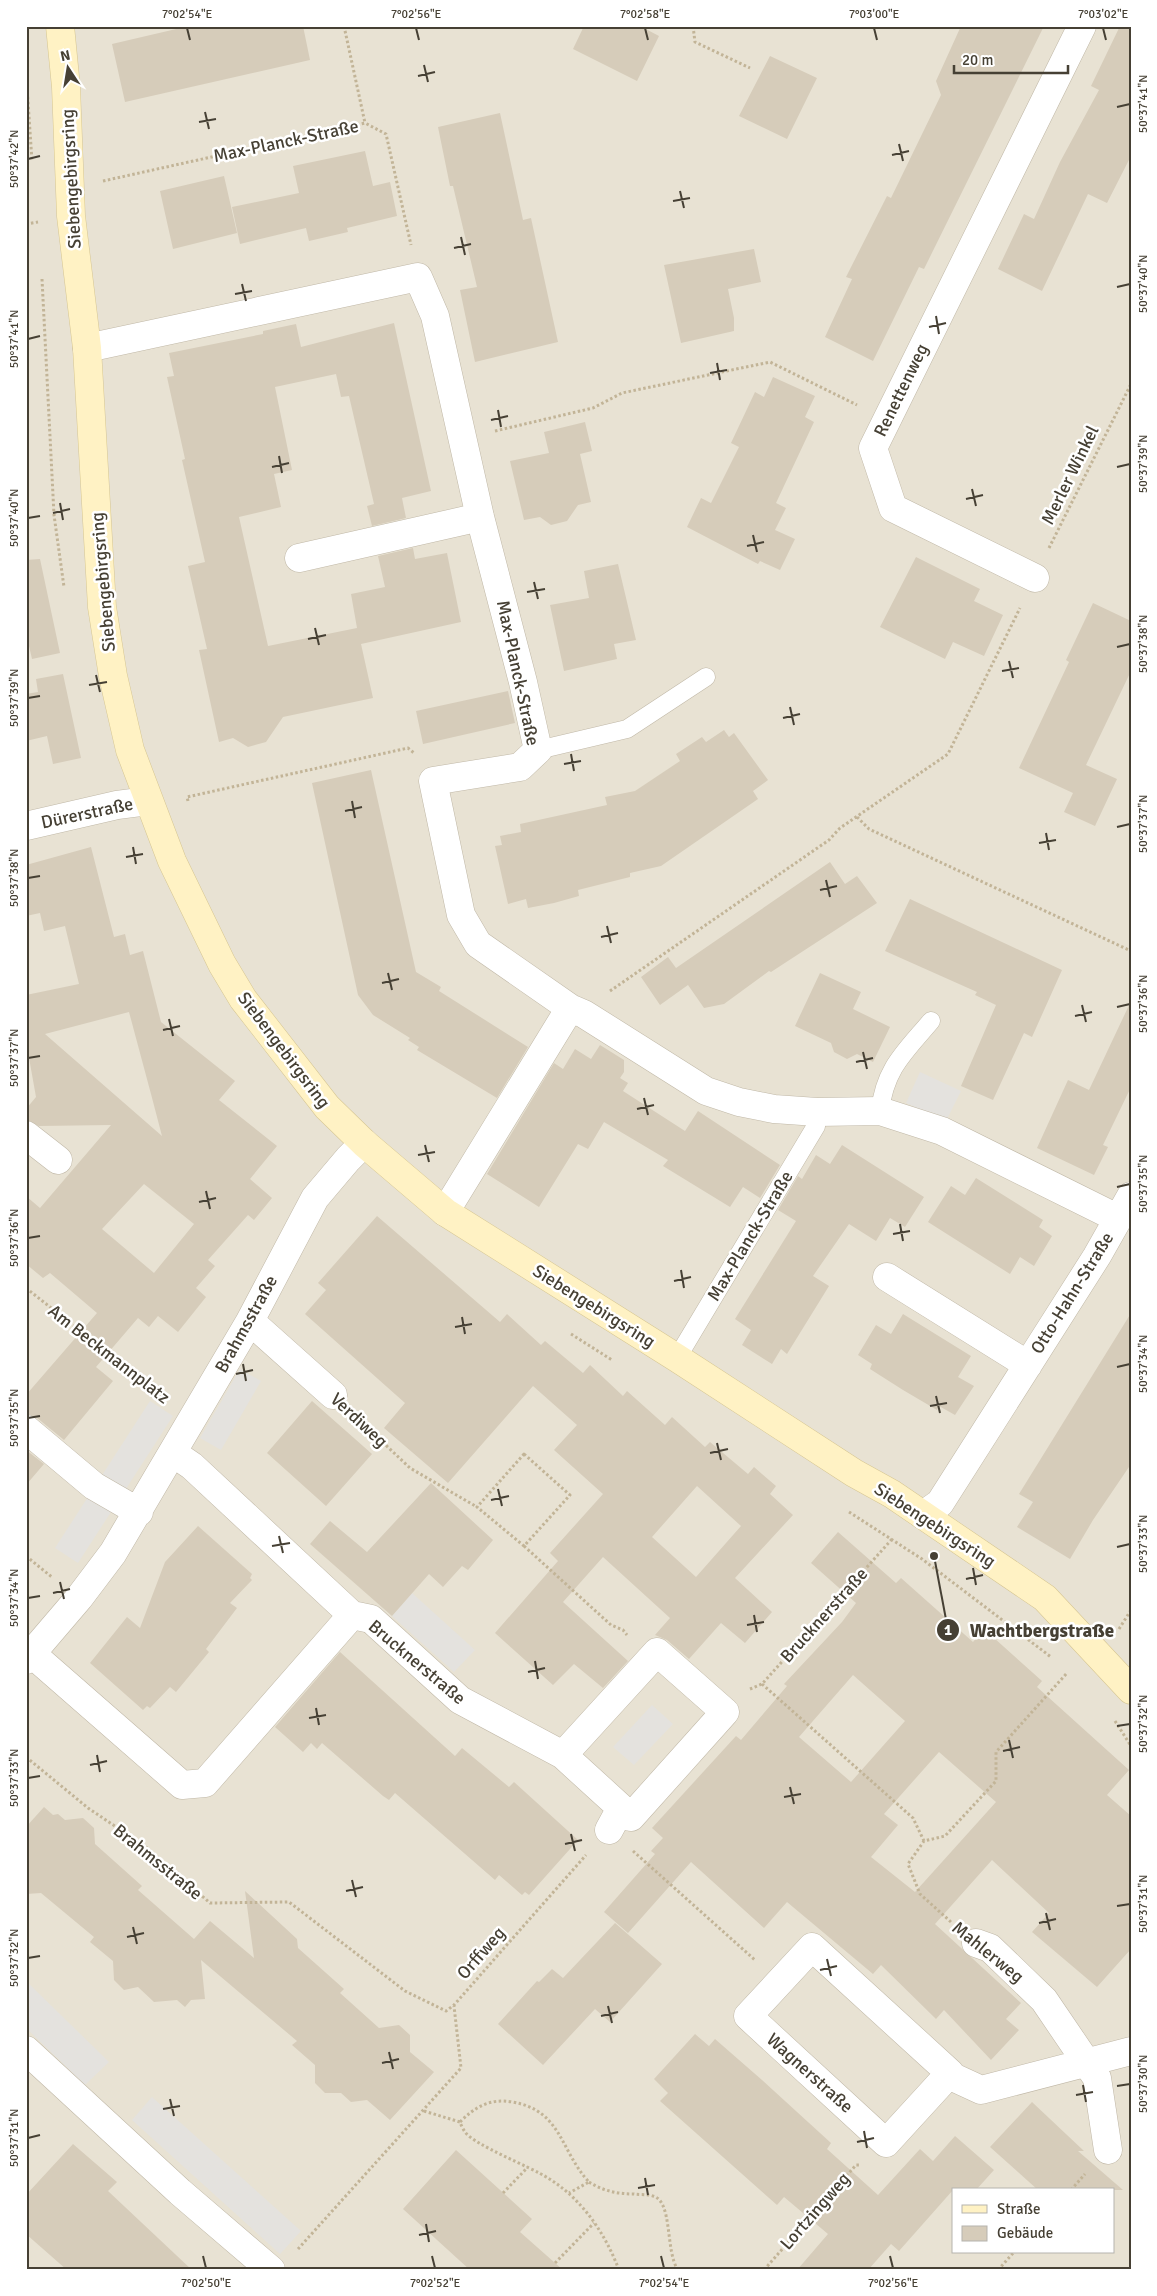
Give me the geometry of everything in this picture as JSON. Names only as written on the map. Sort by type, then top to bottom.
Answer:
[{"type":"street","name":"Siebengebirgsring","points":[[60,26],[66,87],[71,216],[87,348],[102,607],[113,676],[130,750],[172,861],[222,964],[243,999],[327,1107],[364,1143],[445,1212],[923,1516],[1045,1598],[1131,1690]]},
{"type":"street","name":"Renettenweg","points":[[1035,578],[893,508],[873,448],[1082,26]]},
{"type":"street","points":[[87,348],[418,277]]},
{"type":"street","name":"Max-Planck-Straße","points":[[418,277],[435,316],[480,517],[523,682],[538,750],[520,767],[433,781]]},
{"type":"street","points":[[299,558],[480,517]]},
{"type":"street","points":[[433,781],[461,915],[478,944],[577,1011],[706,1091],[739,1102],[774,1108],[817,1112],[880,1111],[942,1131],[1124,1207]]},
{"type":"street","name":"Dürerstraße","points":[[26,826],[117,805],[148,801]]},
{"type":"street","points":[[445,1212],[577,1011]]},
{"type":"street","points":[[26,1135],[58,1160]]},
{"type":"street","name":"Brahmsstraße","points":[[29,1657],[114,1553],[250,1321],[315,1198],[364,1143]]},
{"type":"street","name":"Otto-Hahn-Straße","points":[[923,1516],[940,1503],[1097,1256],[1124,1207]]},
{"type":"street","name":"Otto-Hahn-Straße","points":[[887,1277],[1028,1365]]},
{"type":"street","name":"Verdiweg","points":[[250,1321],[333,1395]]},
{"type":"street","points":[[26,1429],[94,1486],[139,1512]]},
{"type":"street","name":"Brucknerstraße","points":[[173,1453],[192,1466],[352,1615],[371,1619],[460,1700],[563,1755],[615,1819]]},
{"type":"street","points":[[29,1657],[182,1785],[205,1783],[352,1615]]},
{"type":"street","points":[[563,1755],[657,1652],[725,1712],[631,1817],[615,1819]]},
{"type":"street","name":"Mahlerweg","points":[[976,1943],[990,1948],[1044,2000],[1087,2063]]},
{"type":"street","name":"Wagnerstraße","points":[[812,1947],[950,2073],[886,2143],[748,2016],[778,1981],[812,1947]]},
{"type":"street","points":[[26,2050],[180,2192],[271,2270]]},
{"type":"street","points":[[946,2077],[954,2078],[981,2090],[1131,2050]]},
{"type":"street","points":[[1087,2063],[1097,2078],[1108,2150]]},
{"type":"lane","points":[[538,750],[627,729],[706,677]]},
{"type":"lane","points":[[880,1111],[882,1093],[893,1065],[931,1021]]},
{"type":"lane","name":"Max-Planck-Straße","points":[[677,1358],[816,1126],[817,1112]]},
{"type":"path","points":[[344,26],[365,123]]},
{"type":"path","points":[[693,26],[695,42],[750,68]]},
{"type":"path","points":[[26,72],[33,162]]},
{"type":"path","name":"Max-Planck-Straße","points":[[70,188],[365,123],[386,134],[418,277]]},
{"type":"path","points":[[37,212],[39,232]]},
{"type":"path","points":[[41,270],[54,515],[65,592]]},
{"type":"path","points":[[463,438],[593,408],[622,393],[770,362],[886,419]]},
{"type":"path","name":"Merler Winkel","points":[[577,1011],[589,1005],[829,840],[840,828],[948,754],[1131,384]]},
{"type":"path","points":[[190,806],[187,797],[408,748],[426,762],[433,781]]},
{"type":"path","points":[[857,817],[869,829],[1131,951]]},
{"type":"path","name":"Am Beckmannplatz","points":[[26,1288],[191,1419]]},
{"type":"path","name":"Verdiweg","points":[[333,1395],[410,1468],[477,1506],[611,1625],[623,1630],[650,1658]]},
{"type":"path","points":[[477,1506],[524,1454],[570,1495],[524,1546]]},
{"type":"path","points":[[842,1507],[922,1559],[1055,1661]]},
{"type":"path","name":"Brucknerstraße","points":[[725,1712],[743,1690],[755,1688],[762,1684],[892,1539],[923,1516]]},
{"type":"path","points":[[1061,1666],[1075,1678]]},
{"type":"path","points":[[762,1684],[913,1818],[924,1841],[945,1836],[996,1781],[996,1752],[1068,1672]]},
{"type":"path","points":[[1111,1716],[1131,1746]]},
{"type":"path","name":"Brahmsstraße","points":[[26,1757],[88,1808],[146,1847],[210,1903],[289,1902],[405,1991],[446,2011],[454,2005]]},
{"type":"path","points":[[615,1819],[778,1981]]},
{"type":"path","name":"Orffweg","points":[[293,2255],[461,2068],[454,2005],[615,1819]]},
{"type":"path","name":"Mahlerweg","points":[[924,1841],[908,1864],[920,1894],[976,1943]]},
{"type":"path","points":[[460,2122],[472,2109],[494,2102],[508,2101],[534,2107],[559,2131],[576,2166],[589,2182],[611,2192],[655,2196],[662,2201],[666,2210],[670,2254],[678,2270]]},
{"type":"path","points":[[424,2111],[460,2122]]},
{"type":"path","points":[[460,2122],[465,2134],[528,2167],[568,2193],[594,2223],[611,2250],[619,2270]]},
{"type":"path","name":"Lortzingweg","points":[[764,2270],[856,2165],[863,2165]]},
{"type":"path","points":[[503,2193],[528,2167]]},
{"type":"path","points":[[568,2193],[589,2182]]},
{"type":"path","points":[[555,2263],[594,2223]]},
{"type":"path","points":[[998,2270],[1012,2254]]},
{"type":"shaded area","points":[[26,26],[1131,26],[1131,2270],[26,2270]]},
{"type":"shaded area","points":[[920,1072],[961,1091],[946,1121],[906,1103]]},
{"type":"shaded area","points":[[240,1369],[261,1381],[221,1450],[200,1438]]},
{"type":"shaded area","points":[[150,1401],[173,1416],[78,1563],[55,1548]]},
{"type":"shaded area","points":[[412,1593],[475,1650],[454,1672],[392,1616]]},
{"type":"shaded area","points":[[652,1705],[673,1724],[634,1765],[613,1747]]},
{"type":"shaded area","points":[[26,1981],[109,2062],[85,2085],[26,2028]]},
{"type":"shaded area","points":[[152,2097],[301,2231],[280,2254],[132,2120]]},
{"type":"building","points":[[189,26],[303,26],[310,60],[125,102],[112,44]]},
{"type":"building","points":[[584,26],[640,26],[659,36],[637,81],[573,49]]},
{"type":"building","points":[[961,26],[1044,26],[924,269],[919,267],[873,361],[825,337],[852,279],[846,277],[887,196],[891,198],[941,95],[936,81]]},
{"type":"building","points":[[1120,26],[1131,26],[1131,156],[1107,203],[1088,194],[1042,291],[998,269],[1024,214],[1034,219],[1060,162],[1099,90],[1091,86]]},
{"type":"building","points":[[770,56],[817,78],[787,139],[739,116]]},
{"type":"building","points":[[500,113],[523,220],[531,218],[558,342],[475,362],[460,290],[477,287],[453,186],[450,186],[438,127]]},
{"type":"building","points":[[365,151],[373,186],[390,182],[397,216],[347,228],[348,232],[309,241],[306,228],[240,244],[232,207],[299,193],[293,166]]},
{"type":"building","points":[[224,176],[237,233],[173,249],[160,191]]},
{"type":"building","points":[[754,249],[761,282],[728,289],[734,318],[734,331],[681,343],[664,265]]},
{"type":"building","points":[[394,323],[431,491],[402,498],[406,518],[372,526],[367,506],[374,504],[349,396],[341,397],[336,374],[275,387],[292,470],[274,474],[281,507],[239,517],[268,646],[357,628],[351,594],[385,587],[378,556],[413,548],[415,559],[447,553],[461,622],[361,644],[373,698],[283,717],[266,742],[248,747],[233,738],[219,742],[199,650],[207,649],[188,566],[205,562],[182,460],[185,459],[167,377],[174,376],[169,353],[263,334],[263,331],[296,324],[301,347]]},
{"type":"building","points":[[773,377],[815,396],[805,417],[814,422],[776,503],[786,508],[775,530],[795,539],[780,570],[760,561],[758,564],[687,527],[701,498],[711,503],[739,447],[731,443],[755,392],[764,397]]},
{"type":"building","points":[[585,422],[592,451],[580,454],[591,502],[578,505],[567,521],[551,525],[540,517],[524,520],[510,461],[549,453],[544,432]]},
{"type":"building","points":[[916,557],[980,589],[974,601],[1003,615],[984,656],[953,642],[945,659],[880,627]]},
{"type":"building","points":[[40,559],[60,653],[32,659],[26,633],[26,560]]},
{"type":"building","points":[[618,564],[636,640],[614,644],[617,659],[564,671],[550,605],[589,598],[584,571]]},
{"type":"building","points":[[1093,603],[1131,621],[1131,671],[1086,765],[1117,779],[1095,826],[1064,812],[1073,793],[1019,768],[1069,662],[1066,660]]},
{"type":"building","points":[[63,674],[81,758],[53,764],[47,736],[26,741],[26,694],[38,692],[36,679]]},
{"type":"building","points":[[508,691],[515,723],[423,744],[416,711]]},
{"type":"building","points":[[724,730],[729,737],[734,733],[768,780],[753,791],[758,799],[661,866],[630,873],[630,877],[578,890],[579,896],[554,903],[528,908],[526,899],[508,904],[495,846],[502,845],[500,836],[521,832],[520,824],[607,805],[605,797],[635,791],[680,761],[676,754],[702,737],[706,742]]},
{"type":"building","points":[[371,770],[416,972],[441,987],[439,991],[528,1047],[497,1098],[417,1050],[419,1047],[408,1040],[410,1038],[373,1015],[358,995],[312,783]]},
{"type":"building","points":[[91,847],[114,937],[125,934],[130,955],[143,951],[161,1022],[235,1081],[219,1100],[277,1146],[250,1179],[272,1198],[254,1220],[248,1215],[208,1260],[215,1266],[196,1288],[206,1297],[178,1332],[158,1316],[149,1327],[138,1318],[96,1367],[113,1381],[64,1440],[36,1417],[26,1414],[26,1395],[97,1313],[50,1273],[43,1278],[26,1264],[26,1196],[40,1208],[111,1125],[39,1126],[26,1120],[26,1109],[36,1097],[26,1041],[26,995],[79,984],[65,926],[44,931],[40,913],[26,916],[26,865]],"holes":[[[129,1012],[151,1094],[162,1136],[45,1034]],[[144,1184],[194,1224],[154,1273],[102,1229]]]},
{"type":"building","points":[[830,862],[845,884],[857,876],[877,903],[771,972],[769,971],[724,1004],[704,1008],[688,985],[660,1005],[641,977],[668,957],[676,968]]},
{"type":"building","points":[[910,899],[1062,970],[1032,1037],[1024,1033],[993,1100],[961,1086],[996,1005],[975,995],[977,992],[885,951]]},
{"type":"building","points":[[820,973],[861,992],[853,1009],[890,1027],[873,1062],[857,1054],[847,1059],[834,1052],[831,1043],[795,1026]]},
{"type":"building","points":[[1131,1001],[1131,1087],[1103,1145],[1108,1147],[1094,1175],[1037,1148],[1068,1080],[1089,1090]]},
{"type":"building","points":[[600,1045],[624,1060],[624,1072],[620,1078],[628,1083],[623,1091],[685,1131],[698,1111],[780,1165],[760,1198],[743,1187],[730,1207],[663,1166],[668,1160],[604,1122],[588,1149],[578,1144],[539,1207],[487,1174],[554,1063],[563,1069],[575,1049],[591,1059]]},
{"type":"building","points":[[842,1145],[924,1197],[905,1227],[890,1218],[876,1241],[849,1224],[813,1276],[829,1286],[787,1354],[781,1349],[772,1364],[742,1345],[751,1330],[735,1319],[796,1221],[778,1210],[798,1176],[802,1179],[816,1155],[830,1164]]},
{"type":"building","points":[[976,1178],[1043,1220],[1039,1227],[1052,1236],[1034,1266],[1020,1257],[1010,1274],[928,1222],[951,1186],[965,1195]]},
{"type":"building","points":[[377,1216],[500,1322],[507,1314],[541,1345],[545,1341],[583,1373],[590,1365],[623,1396],[627,1391],[665,1425],[672,1417],[705,1447],[710,1442],[748,1474],[754,1467],[776,1486],[770,1494],[793,1515],[735,1578],[772,1612],[745,1643],[721,1623],[689,1659],[667,1640],[655,1635],[670,1618],[603,1557],[563,1602],[628,1661],[603,1688],[574,1664],[553,1685],[495,1633],[558,1561],[550,1553],[603,1494],[554,1450],[577,1425],[533,1386],[448,1483],[384,1428],[405,1403],[305,1314],[326,1290],[318,1283]],"holes":[[[697,1486],[741,1526],[696,1577],[652,1537]]]},
{"type":"building","points":[[1131,1313],[1131,1464],[1093,1520],[1070,1559],[1017,1527],[1033,1502],[1019,1494]]},
{"type":"building","points":[[903,1314],[971,1356],[958,1377],[974,1386],[955,1415],[939,1406],[937,1410],[903,1390],[870,1369],[872,1364],[858,1355],[876,1325],[891,1334]]},
{"type":"building","points":[[312,1401],[372,1454],[326,1506],[267,1453]]},
{"type":"building","points":[[26,1450],[44,1464],[26,1485]]},
{"type":"building","points":[[431,1483],[493,1540],[468,1570],[462,1566],[443,1587],[429,1574],[392,1616],[310,1544],[330,1521],[367,1552]]},
{"type":"building","points":[[198,1526],[252,1574],[250,1578],[252,1580],[230,1603],[237,1608],[206,1649],[209,1652],[176,1692],[170,1687],[150,1708],[147,1706],[143,1710],[90,1663],[127,1617],[140,1628],[165,1562]]},
{"type":"building","points":[[838,1532],[896,1583],[901,1578],[973,1642],[984,1629],[1042,1681],[1037,1687],[1129,1770],[1107,1795],[1131,1816],[1131,1949],[1097,1987],[1032,1932],[1049,1913],[992,1860],[935,1924],[1021,2003],[1006,2019],[1019,2030],[991,2060],[944,2010],[936,2019],[881,1965],[873,1974],[787,1902],[764,1928],[691,1862],[628,1933],[604,1912],[655,1854],[651,1851],[663,1838],[652,1828],[736,1736],[741,1740],[787,1686],[784,1684],[842,1622],[856,1603],[811,1563]],"holes":[[[853,1675],[905,1721],[851,1782],[799,1737]],[[939,1752],[996,1802],[915,1892],[871,1857],[898,1825],[884,1814]]]},
{"type":"building","points":[[340,1652],[455,1756],[462,1748],[509,1787],[514,1782],[578,1840],[529,1895],[525,1892],[522,1895],[499,1875],[495,1880],[395,1793],[389,1800],[383,1796],[322,1743],[317,1749],[311,1743],[303,1752],[275,1727]]},
{"type":"building","points":[[44,1807],[53,1815],[58,1814],[65,1820],[83,1818],[94,1828],[95,1844],[142,1886],[138,1890],[194,1939],[210,1921],[254,1958],[245,1891],[297,1939],[298,1948],[344,1989],[340,1993],[379,2028],[399,2025],[410,2035],[410,2052],[434,2072],[390,2120],[367,2100],[351,2102],[341,2093],[325,2093],[315,2083],[315,2065],[292,2045],[297,2041],[201,1960],[205,1999],[191,2000],[185,2007],[177,2000],[154,2002],[138,1987],[124,1990],[114,1980],[113,1961],[90,1942],[94,1937],[41,1893],[26,1894],[26,1827]]},
{"type":"building","points":[[615,1923],[662,1964],[610,2022],[595,2009],[543,2065],[498,2024],[537,1981],[539,1982],[552,1969],[563,1978]]},
{"type":"building","points":[[695,2034],[709,2046],[715,2039],[831,2143],[827,2149],[878,2195],[920,2149],[933,2161],[955,2136],[994,2170],[978,2188],[952,2188],[952,2191],[899,2251],[891,2244],[868,2270],[797,2270],[828,2234],[784,2197],[777,2205],[660,2101],[668,2093],[654,2079]]},
{"type":"building","points":[[1032,2102],[1084,2151],[1078,2151],[1123,2190],[1114,2190],[1114,2188],[1036,2188],[990,2147]]},
{"type":"building","points":[[73,2144],[117,2182],[108,2191],[192,2270],[67,2270],[26,2234],[26,2195]]},
{"type":"building","points":[[456,2150],[532,2219],[520,2232],[563,2270],[470,2270],[403,2209]]},
{"type":"place","name":"Wachtbergstraße","points":[[934,1556]]}]
